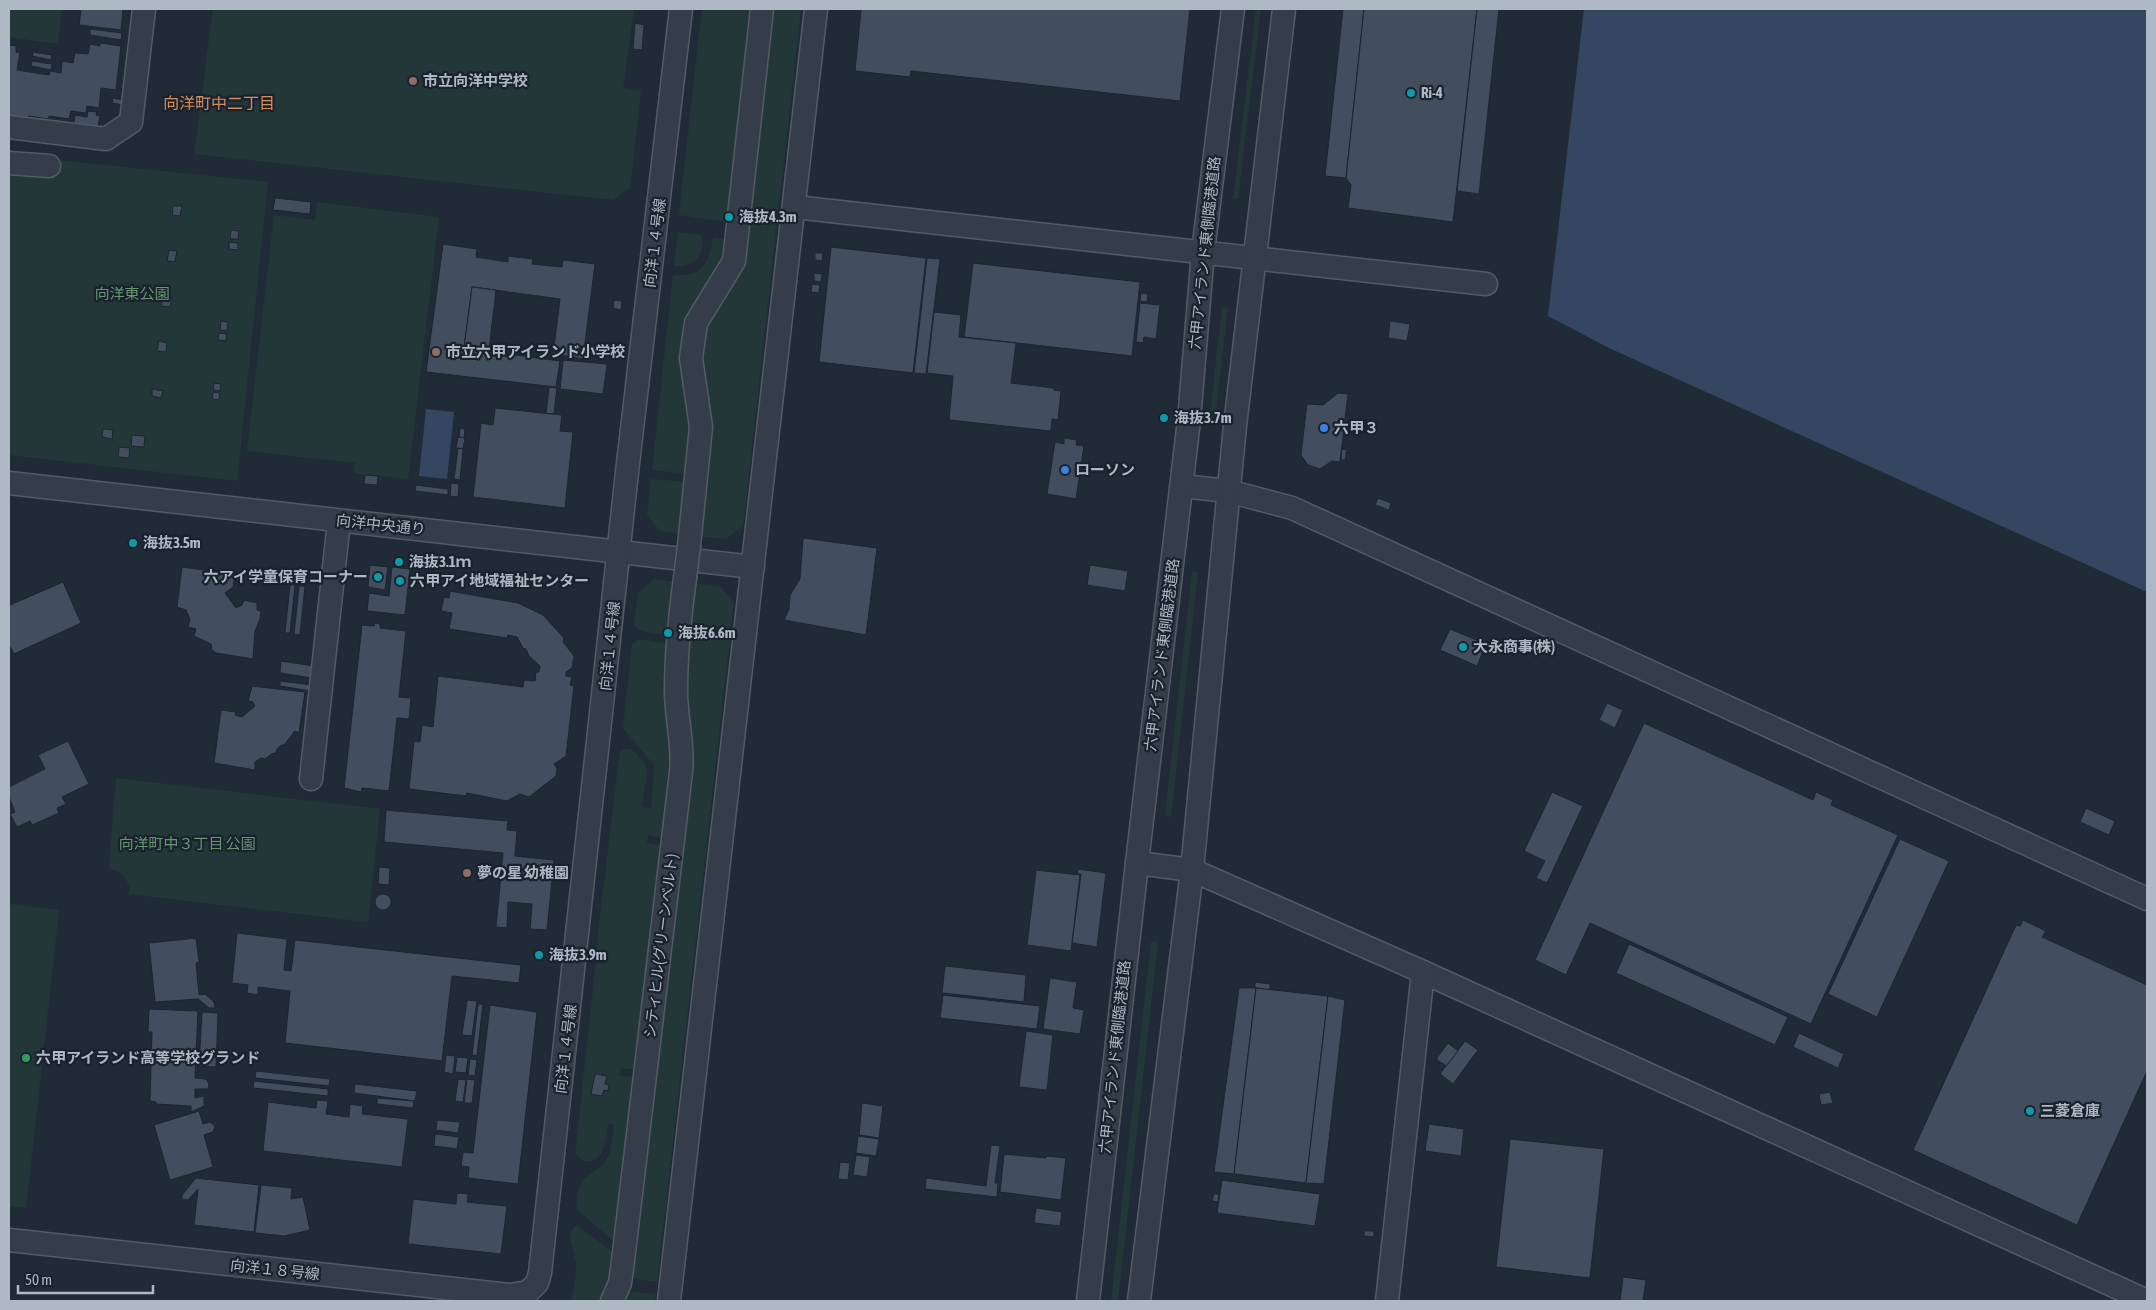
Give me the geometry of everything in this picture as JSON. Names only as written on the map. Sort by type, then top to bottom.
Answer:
[{"type":"street","points":[[9,128],[106,139],[131,122],[144,9]]},
{"type":"street","name":"向洋１４号線","points":[[537,1283],[540,1273],[575,964],[627,473],[659,211],[680,9]]},
{"type":"street","name":"シティヒル(グリーンベルト)","points":[[612,1301],[620,1283],[622,1269],[682,772],[683,755],[677,723],[676,690],[684,588],[701,427],[691,358],[696,323],[734,261],[762,9]]},
{"type":"street","points":[[669,1301],[816,9]]},
{"type":"street","name":"六甲アイランド東側臨港道路","points":[[1088,1301],[1136,863],[1182,486],[1203,252],[1233,9]]},
{"type":"street","points":[[1139,1301],[1192,870],[1222,578],[1228,491],[1284,9]]},
{"type":"street","points":[[9,162],[49,166]]},
{"type":"street","points":[[795,206],[1486,284]]},
{"type":"street","name":"向洋中央通り","points":[[9,483],[753,567]]},
{"type":"street","points":[[1182,486],[1228,491],[1292,508],[2147,899]]},
{"type":"street","points":[[311,779],[339,521]]},
{"type":"street","points":[[1136,863],[1192,870],[1424,972],[2147,1301]]},
{"type":"street","points":[[1387,1301],[1424,972]]},
{"type":"street","name":"向洋１８号線","points":[[9,1240],[510,1295],[528,1292],[537,1283]]},
{"type":"green space","points":[[9,9],[62,9],[58,44],[9,37]]},
{"type":"green space","name":"市立向洋中学校","points":[[213,9],[634,9],[623,88],[641,91],[630,188],[613,200],[194,154]]},
{"type":"green space","points":[[702,9],[757,9],[733,223],[679,215]]},
{"type":"green space","points":[[768,9],[801,9],[743,526],[726,539],[696,536],[698,343],[728,281]]},
{"type":"green space","points":[[1256,9],[1261,9],[1238,199],[1233,199]]},
{"type":"green space","name":"向洋東公園","points":[[9,155],[268,182],[237,481],[9,455]]},
{"type":"green space","points":[[317,202],[439,217],[408,479],[354,473],[355,463],[247,451],[274,215],[315,220]]},
{"type":"green space","points":[[678,232],[702,235],[700,255],[688,265],[674,266]]},
{"type":"green space","points":[[713,239],[731,240],[730,252],[697,306],[695,417],[690,474],[652,470],[673,275],[691,274],[702,268],[709,256]]},
{"type":"green space","points":[[1222,307],[1228,308],[1215,418],[1212,419],[1210,416]]},
{"type":"green space","points":[[651,479],[689,482],[683,534],[660,531],[647,514]]},
{"type":"green space","points":[[1192,572],[1198,572],[1171,817],[1165,816]]},
{"type":"green space","points":[[654,579],[678,582],[670,636],[641,631],[634,625],[638,593]]},
{"type":"green space","points":[[690,583],[720,587],[734,602],[657,1282],[635,1279],[630,1274],[684,676]]},
{"type":"green space","points":[[639,639],[668,644],[673,757],[664,838],[648,835],[647,843],[664,846],[637,1070],[621,1068],[619,1076],[635,1077],[616,1243],[576,1209],[578,1191],[583,1180],[603,1165],[610,1153],[614,1125],[608,1124],[603,1149],[596,1159],[584,1161],[575,1154],[596,963],[607,964],[608,952],[596,951],[619,758],[620,752],[624,749],[632,749],[645,764],[647,773],[642,807],[651,808],[654,765],[623,728],[632,644]]},
{"type":"green space","name":"向洋町中３丁目 公園","points":[[116,778],[380,809],[368,922],[128,894],[130,887],[123,874],[109,868]]},
{"type":"green space","name":"六甲アイランド高等学校グランド","points":[[9,904],[59,910],[26,1208],[9,1206]]},
{"type":"green space","points":[[1155,941],[1158,943],[1118,1301],[1111,1301],[1151,942]]},
{"type":"green space","points":[[577,1225],[615,1254],[613,1274],[604,1301],[571,1301],[575,1282],[576,1262],[570,1237],[573,1228]]},
{"type":"green space","points":[[625,1291],[656,1294],[655,1301],[619,1301]]},
{"type":"water","points":[[1584,9],[2147,9],[2147,592],[1609,348],[1548,316]]},
{"type":"water","points":[[426,409],[454,412],[447,479],[419,476]]},
{"type":"building","points":[[81,9],[123,9],[121,30],[79,25]]},
{"type":"building","points":[[861,9],[1190,9],[1180,101],[911,71],[910,77],[855,71]]},
{"type":"building","points":[[1343,9],[1364,9],[1346,178],[1325,176]]},
{"type":"building","name":"Ri-4","points":[[1364,9],[1477,9],[1453,222],[1348,208],[1351,185],[1346,178]]},
{"type":"building","points":[[1477,9],[1499,9],[1479,194],[1457,191]]},
{"type":"building","points":[[635,23],[644,25],[642,50],[633,49]]},
{"type":"building","points":[[90,29],[122,33],[121,40],[90,35]]},
{"type":"building","points":[[100,43],[121,46],[116,90],[101,88],[99,108],[87,106],[86,113],[71,111],[69,119],[49,116],[48,119],[28,116],[28,119],[9,121],[9,45],[16,46],[16,52],[20,53],[17,70],[49,75],[50,71],[61,73],[62,61],[73,63],[75,53],[88,54],[90,44],[100,46]]},
{"type":"building","points":[[33,52],[52,55],[51,60],[32,56]]},
{"type":"building","points":[[32,61],[52,64],[51,70],[31,66]]},
{"type":"building","points":[[113,98],[124,100],[123,105],[112,103]]},
{"type":"building","points":[[88,111],[97,112],[96,115],[100,116],[97,132],[73,127],[75,115],[87,117]]},
{"type":"building","points":[[275,198],[311,202],[310,214],[273,210]]},
{"type":"building","points":[[173,206],[182,206],[180,216],[172,215]]},
{"type":"building","points":[[231,230],[239,231],[238,239],[230,239]]},
{"type":"building","points":[[229,242],[238,243],[238,250],[229,249]]},
{"type":"building","points":[[443,244],[477,249],[476,257],[508,262],[508,256],[533,259],[532,264],[562,267],[563,260],[595,264],[583,359],[553,354],[560,299],[472,287],[464,348],[560,361],[556,387],[426,372]]},
{"type":"building","points":[[831,247],[926,258],[913,373],[819,362]]},
{"type":"building","points":[[169,250],[177,251],[175,262],[167,261]]},
{"type":"building","points":[[815,253],[823,253],[822,261],[815,260]]},
{"type":"building","points":[[927,258],[940,259],[926,374],[914,373]]},
{"type":"building","points":[[973,263],[1140,282],[1132,356],[964,337]]},
{"type":"building","points":[[814,273],[822,274],[821,282],[814,281]]},
{"type":"building","points":[[812,284],[820,285],[819,293],[811,292]]},
{"type":"building","points":[[472,287],[496,290],[489,351],[464,348]]},
{"type":"building","points":[[1141,293],[1148,294],[1147,302],[1140,301]]},
{"type":"building","points":[[163,296],[172,297],[170,307],[161,306]]},
{"type":"building","points":[[614,300],[622,301],[621,310],[613,308]]},
{"type":"building","points":[[1140,303],[1160,305],[1156,339],[1144,337],[1143,343],[1136,342]]},
{"type":"building","points":[[934,312],[961,315],[959,337],[1016,343],[1011,383],[1054,388],[1054,390],[1061,391],[1058,420],[1052,419],[1051,431],[949,420],[953,376],[927,373]]},
{"type":"building","points":[[221,321],[228,322],[227,331],[220,330]]},
{"type":"building","points":[[1390,321],[1410,324],[1407,341],[1388,338]]},
{"type":"building","points":[[219,333],[227,334],[226,341],[218,340]]},
{"type":"building","points":[[159,341],[167,343],[166,352],[157,351]]},
{"type":"building","points":[[563,360],[607,364],[603,394],[560,389]]},
{"type":"building","points":[[214,383],[221,384],[220,391],[213,390]]},
{"type":"building","points":[[549,387],[557,388],[554,414],[546,414]]},
{"type":"building","points":[[152,389],[163,391],[161,398],[152,396]]},
{"type":"building","points":[[213,392],[220,393],[219,400],[212,399]]},
{"type":"building","name":"六甲３","points":[[1338,393],[1348,394],[1340,462],[1332,461],[1320,469],[1308,465],[1301,455],[1307,404],[1323,405]]},
{"type":"building","points":[[495,408],[562,415],[560,431],[573,432],[565,508],[473,497],[481,423],[493,425]]},
{"type":"building","points":[[460,428],[465,429],[464,438],[459,437]]},
{"type":"building","points":[[103,429],[113,430],[112,439],[102,437]]},
{"type":"building","points":[[132,435],[145,436],[144,447],[131,446]]},
{"type":"building","points":[[458,437],[465,438],[463,449],[456,448]]},
{"type":"building","name":"ローソン","points":[[1064,438],[1077,440],[1076,445],[1084,446],[1076,499],[1047,494],[1055,442],[1064,444]]},
{"type":"building","points":[[119,447],[130,448],[129,458],[118,457]]},
{"type":"building","points":[[458,448],[463,449],[460,480],[454,479]]},
{"type":"building","points":[[1342,449],[1347,450],[1345,460],[1341,460]]},
{"type":"building","points":[[365,475],[378,476],[377,485],[364,484]]},
{"type":"building","points":[[451,483],[459,484],[458,497],[450,496]]},
{"type":"building","points":[[416,485],[448,489],[448,495],[415,491]]},
{"type":"building","points":[[1378,498],[1391,503],[1389,510],[1375,505]]},
{"type":"building","points":[[803,538],[877,548],[866,635],[784,620],[789,609],[790,595],[800,579]]},
{"type":"building","name":"六アイ学童保育コーナー","points":[[370,565],[388,567],[385,590],[368,587]]},
{"type":"building","points":[[1090,565],[1128,571],[1125,591],[1087,585]]},
{"type":"building","points":[[182,567],[235,574],[233,587],[225,593],[236,608],[242,605],[244,600],[257,603],[257,610],[261,611],[255,631],[253,659],[216,653],[212,650],[211,644],[194,636],[196,629],[188,627],[190,619],[186,610],[177,607]]},
{"type":"building","name":"六甲アイ地域福祉センター","points":[[392,567],[410,569],[405,615],[367,611],[369,593],[389,596]]},
{"type":"building","points":[[63,582],[81,623],[14,654],[9,647],[9,598],[11,599],[10,605]]},
{"type":"building","points":[[290,585],[295,585],[290,633],[285,633]]},
{"type":"building","points":[[299,586],[305,586],[300,635],[294,634]]},
{"type":"building","points":[[450,591],[518,603],[543,615],[564,638],[563,642],[574,656],[572,668],[566,672],[566,676],[572,677],[570,685],[574,686],[566,756],[554,764],[557,768],[556,776],[529,797],[520,794],[507,801],[467,793],[466,796],[409,789],[414,741],[420,742],[422,725],[433,727],[438,676],[523,687],[524,680],[535,681],[536,672],[539,672],[540,666],[529,656],[517,637],[508,635],[507,638],[449,629],[452,613],[441,611],[444,597],[449,598]]},
{"type":"building","points":[[375,623],[380,624],[380,628],[406,631],[399,697],[411,698],[409,719],[397,718],[389,791],[362,788],[361,792],[344,788],[362,625],[374,626]]},
{"type":"building","name":"大永商事(株)","points":[[1450,629],[1486,644],[1477,666],[1440,650]]},
{"type":"building","points":[[281,661],[314,666],[312,678],[280,673]]},
{"type":"building","points":[[280,681],[312,685],[311,691],[280,686]]},
{"type":"building","points":[[252,686],[305,692],[299,733],[295,731],[284,745],[277,749],[275,754],[273,753],[265,759],[261,758],[255,762],[255,770],[214,763],[221,710],[236,712],[235,715],[242,717],[255,706],[253,702],[248,701]]},
{"type":"building","points":[[1607,703],[1623,710],[1615,728],[1599,720]]},
{"type":"building","points":[[1644,723],[1813,800],[1816,792],[1833,800],[1831,805],[1898,835],[1811,1024],[1590,923],[1566,975],[1535,960]]},
{"type":"building","points":[[68,741],[89,784],[62,797],[66,804],[57,808],[59,813],[32,825],[30,821],[17,827],[10,814],[15,812],[9,797],[9,787],[45,769],[38,755]]},
{"type":"building","points":[[1552,792],[1583,806],[1547,883],[1536,878],[1545,861],[1524,851]]},
{"type":"building","points":[[2086,808],[2115,821],[2109,835],[2080,822]]},
{"type":"building","points":[[386,810],[508,821],[507,830],[517,831],[515,856],[554,860],[547,930],[530,929],[532,904],[508,902],[507,928],[496,927],[503,853],[384,842]]},
{"type":"building","points":[[1900,839],[1949,861],[1877,1017],[1828,994]]},
{"type":"building","points":[[379,867],[390,868],[389,885],[378,884]]},
{"type":"building","points":[[1078,869],[1106,873],[1097,947],[1072,943],[1081,874],[1077,874]]},
{"type":"building","points":[[1036,870],[1080,875],[1071,951],[1027,945]]},
{"type":"building","points":[[380,894],[386,894],[391,899],[389,908],[380,910],[375,905],[375,899]]},
{"type":"building","name":"三菱倉庫","points":[[2023,920],[2046,931],[2042,937],[2147,985],[2147,1071],[2077,1225],[1913,1150],[2016,925],[2020,926]]},
{"type":"building","points":[[237,933],[287,939],[284,970],[291,971],[295,940],[521,965],[519,983],[452,976],[442,1061],[285,1043],[290,991],[258,987],[258,995],[247,993],[248,985],[232,983]]},
{"type":"building","points":[[196,938],[199,962],[196,963],[199,995],[205,994],[214,1002],[215,1008],[209,1008],[198,999],[155,1002],[149,943]]},
{"type":"building","points":[[1629,944],[1788,1017],[1775,1045],[1616,973]]},
{"type":"building","points":[[945,966],[1026,975],[1024,1002],[942,993]]},
{"type":"building","points":[[1050,978],[1077,982],[1073,1008],[1084,1010],[1080,1034],[1043,1029]]},
{"type":"building","points":[[1255,982],[1270,984],[1270,990],[1255,988]]},
{"type":"building","points":[[1239,988],[1256,988],[1234,1174],[1214,1172]]},
{"type":"building","points":[[1256,988],[1328,996],[1306,1183],[1234,1174]]},
{"type":"building","points":[[943,995],[1040,1006],[1037,1029],[940,1018]]},
{"type":"building","points":[[1328,996],[1345,1000],[1324,1184],[1306,1183]]},
{"type":"building","points":[[467,1000],[477,1001],[472,1036],[462,1035]]},
{"type":"building","points":[[478,1004],[483,1004],[477,1056],[472,1055]]},
{"type":"building","points":[[490,1005],[537,1012],[518,1184],[468,1178],[469,1167],[461,1166],[463,1152],[473,1153]]},
{"type":"building","points":[[149,1009],[198,1011],[195,1078],[206,1079],[209,1084],[208,1089],[195,1089],[195,1098],[204,1096],[204,1106],[191,1112],[191,1106],[156,1104],[156,1102],[150,1101],[152,1032],[148,1032]]},
{"type":"building","points":[[202,1012],[218,1013],[216,1067],[199,1066]]},
{"type":"building","points":[[1026,1031],[1053,1035],[1047,1090],[1019,1087]]},
{"type":"building","points":[[1799,1033],[1844,1054],[1838,1068],[1793,1047]]},
{"type":"building","points":[[1465,1041],[1478,1050],[1453,1084],[1440,1074]]},
{"type":"building","points":[[1448,1043],[1458,1051],[1446,1066],[1436,1059]]},
{"type":"building","points":[[446,1055],[455,1056],[453,1074],[444,1072]]},
{"type":"building","points":[[457,1057],[468,1058],[466,1073],[455,1072]]},
{"type":"building","points":[[470,1059],[477,1060],[475,1076],[468,1075]]},
{"type":"building","points":[[256,1071],[330,1079],[329,1086],[255,1078]]},
{"type":"building","points":[[595,1074],[607,1076],[605,1084],[609,1085],[608,1091],[604,1090],[602,1096],[591,1094]]},
{"type":"building","points":[[458,1079],[466,1080],[463,1102],[455,1101]]},
{"type":"building","points":[[467,1079],[475,1080],[472,1103],[464,1103]]},
{"type":"building","points":[[254,1081],[328,1089],[328,1096],[253,1088]]},
{"type":"building","points":[[355,1084],[417,1091],[415,1101],[354,1093]]},
{"type":"building","points":[[1830,1092],[1833,1103],[1821,1105],[1819,1094]]},
{"type":"building","points":[[377,1098],[414,1101],[413,1108],[377,1104]]},
{"type":"building","points":[[317,1100],[328,1101],[326,1114],[349,1117],[350,1104],[363,1106],[362,1114],[408,1119],[402,1167],[263,1151],[268,1102],[316,1108]]},
{"type":"building","points":[[862,1103],[883,1106],[879,1138],[859,1135]]},
{"type":"building","points":[[199,1111],[203,1124],[210,1122],[215,1126],[213,1132],[204,1135],[213,1167],[170,1180],[154,1125]]},
{"type":"building","points":[[437,1120],[460,1122],[458,1133],[436,1130]]},
{"type":"building","points":[[1429,1124],[1464,1129],[1461,1156],[1425,1151]]},
{"type":"building","points":[[435,1134],[459,1137],[457,1149],[434,1146]]},
{"type":"building","points":[[858,1136],[879,1139],[876,1156],[856,1153]]},
{"type":"building","points":[[1510,1139],[1604,1149],[1590,1278],[1496,1267]]},
{"type":"building","points":[[991,1145],[1000,1146],[995,1183],[998,1183],[997,1197],[925,1189],[926,1178],[986,1186]]},
{"type":"building","points":[[1004,1154],[1066,1158],[1061,1200],[1000,1192]]},
{"type":"building","points":[[856,1155],[870,1157],[867,1177],[853,1175]]},
{"type":"building","points":[[840,1162],[850,1163],[848,1180],[838,1179]]},
{"type":"building","points":[[196,1178],[259,1185],[254,1232],[194,1225],[198,1189],[188,1200],[182,1199],[182,1195]]},
{"type":"building","points":[[1222,1180],[1320,1194],[1315,1226],[1217,1213]]},
{"type":"building","points":[[261,1185],[292,1188],[291,1199],[303,1197],[310,1230],[284,1236],[255,1233]]},
{"type":"building","points":[[457,1193],[468,1194],[467,1202],[507,1206],[501,1254],[408,1244],[413,1199],[456,1204]]},
{"type":"building","points":[[1214,1194],[1219,1194],[1218,1202],[1212,1201]]},
{"type":"building","points":[[1036,1208],[1062,1212],[1060,1226],[1034,1223]]},
{"type":"building","points":[[1364,1231],[1374,1231],[1374,1237],[1364,1236]]},
{"type":"building","points":[[1623,1277],[1646,1280],[1643,1301],[1620,1301]]},
{"type":"place","name":"市立向洋中学校","points":[[413,81]]},
{"type":"place","name":"Ri-4","points":[[1411,93]]},
{"type":"place","name":"海抜4.3m","points":[[729,217]]},
{"type":"place","name":"市立六甲アイランド小学校","points":[[436,352]]},
{"type":"place","name":"海抜3.7m","points":[[1164,418]]},
{"type":"place","name":"六甲３","points":[[1324,428]]},
{"type":"place","name":"ローソン","points":[[1065,470]]},
{"type":"place","name":"海抜3.5m","points":[[133,543]]},
{"type":"place","name":"海抜3.1ｍ","points":[[399,562]]},
{"type":"place","name":"六アイ学童保育コーナー","points":[[378,577]]},
{"type":"place","name":"六甲アイ地域福祉センター","points":[[400,581]]},
{"type":"place","name":"海抜6.6m","points":[[668,633]]},
{"type":"place","name":"大永商事(株)","points":[[1463,647]]},
{"type":"place","name":"夢の星 幼稚園","points":[[467,873]]},
{"type":"place","name":"海抜3.9m","points":[[539,955]]},
{"type":"place","name":"六甲アイランド高等学校グランド","points":[[26,1058]]},
{"type":"place","name":"三菱倉庫","points":[[2030,1111]]},
{"type":"district","name":"向洋町中二丁目","points":[[219,103]]}]
